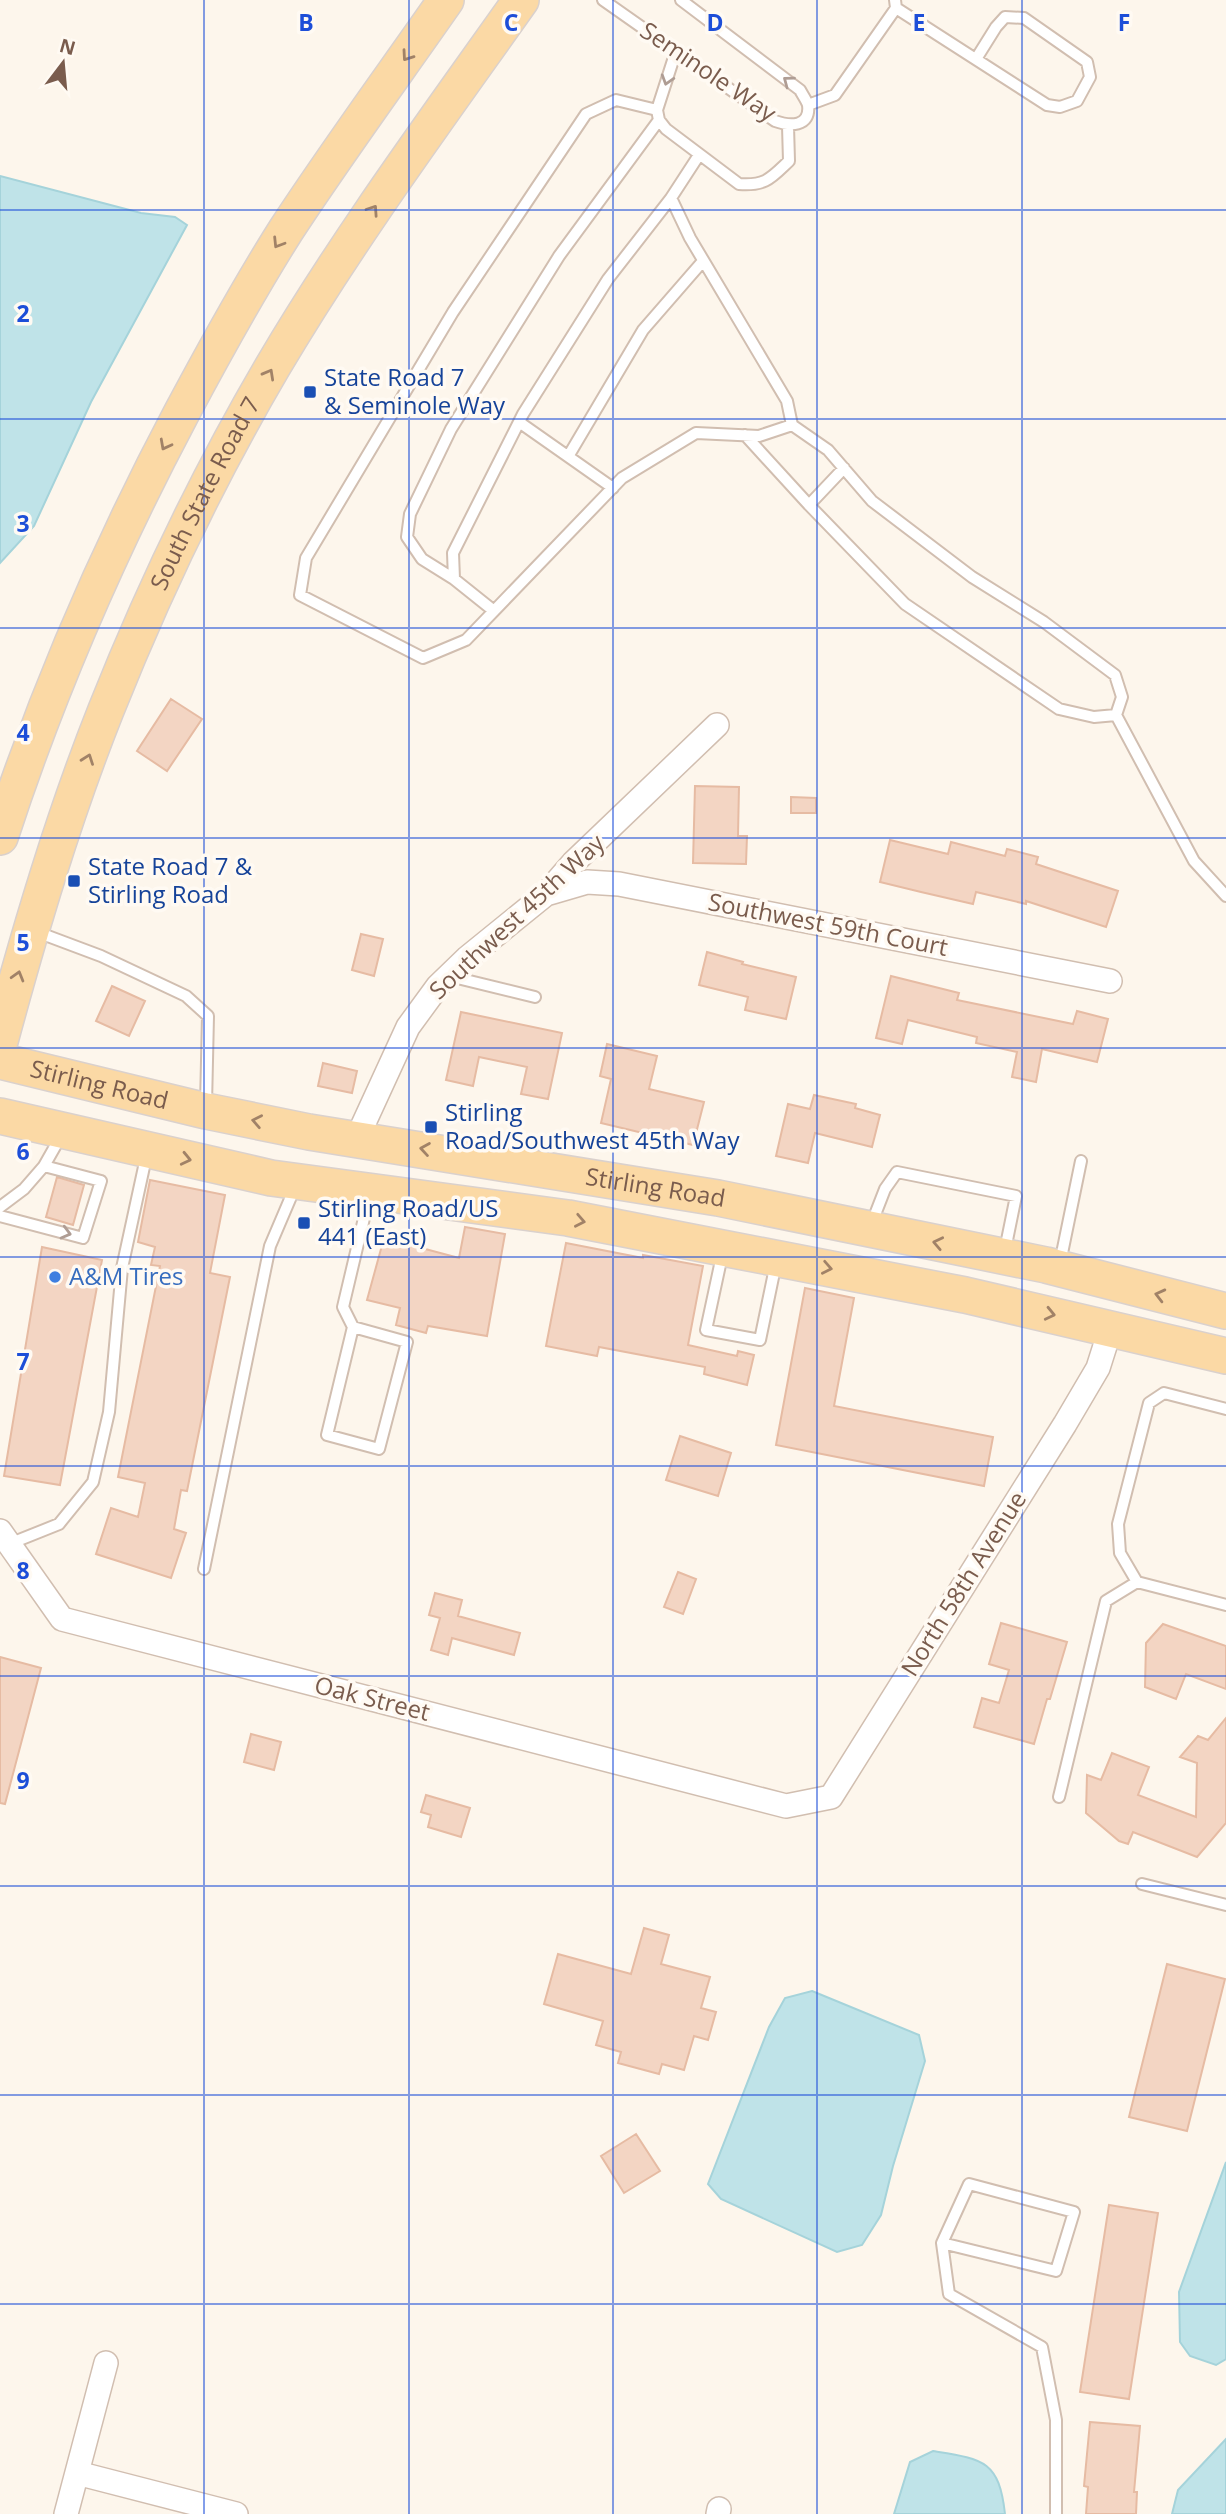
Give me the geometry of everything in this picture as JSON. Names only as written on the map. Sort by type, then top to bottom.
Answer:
[{"type":"main road","points":[[0,836],[46,706],[85,611],[155,463],[203,372],[286,230],[446,0]]},
{"type":"main road","name":"South State Road 7","points":[[0,1041],[54,857],[106,711],[223,455],[273,366],[322,287],[521,0]]},
{"type":"main road","name":"Stirling Road","points":[[0,1061],[206,1111],[309,1132],[709,1196],[1059,1269],[1226,1311]]},
{"type":"main road","name":"Stirling Road","points":[[0,1116],[271,1178],[537,1214],[965,1295],[1226,1356]]},
{"type":"main road","points":[[537,1214],[544,1198],[553,1191],[604,1178]]},
{"type":"street","name":"Southwest 45th Way","points":[[357,1138],[408,1027],[438,986],[546,894],[573,863],[718,725]]},
{"type":"street","name":"Southwest 59th Court","points":[[546,894],[587,882],[619,884],[1110,981]]},
{"type":"street","name":"North 58th Avenue","points":[[786,1806],[831,1797],[1070,1415],[1098,1367],[1111,1327]]},
{"type":"street","name":"Oak Street","points":[[3,1542],[62,1619],[786,1806]]},
{"type":"street","points":[[66,2514],[106,2363]]},
{"type":"street","points":[[77,2473],[236,2514]]},
{"type":"lane","name":"Seminole Way","points":[[603,0],[775,121],[788,126],[799,124],[806,116],[808,106],[800,90],[688,1]]},
{"type":"lane","points":[[808,106],[835,95],[895,4],[976,60],[1047,105],[1060,107],[1077,101],[1090,77],[1087,62],[1024,18],[1005,17],[996,26],[976,60]]},
{"type":"lane","points":[[494,611],[454,579],[422,559],[407,537],[410,514],[451,429],[503,350],[559,256],[658,115],[676,51]]},
{"type":"lane","points":[[788,126],[789,160],[767,182],[753,185],[739,184],[699,155],[666,129],[658,115],[616,100],[586,114],[453,312],[306,558],[300,594],[423,658],[466,640],[622,478],[696,433],[759,436],[792,425]]},
{"type":"lane","points":[[454,579],[453,554],[519,422],[608,279],[671,198],[699,155]]},
{"type":"lane","points":[[671,198],[703,261],[788,401],[792,425],[828,450],[873,501],[972,577],[1044,622],[1115,675],[1122,697],[1116,715],[1194,861],[1226,896]]},
{"type":"lane","points":[[569,455],[643,330],[703,261]]},
{"type":"lane","points":[[519,422],[613,488]]},
{"type":"lane","points":[[745,435],[905,604],[1059,709],[1094,717],[1116,715]]},
{"type":"lane","points":[[809,505],[844,468]]},
{"type":"lane","points":[[32,930],[101,956],[186,996],[208,1016],[206,1111]]},
{"type":"lane","points":[[449,975],[534,997]]},
{"type":"lane","points":[[0,1207],[24,1189],[44,1166],[64,1131]]},
{"type":"lane","points":[[3,1542],[59,1524],[93,1482],[109,1412],[122,1268],[147,1150]]},
{"type":"lane","points":[[1059,1269],[1081,1161]]},
{"type":"lane","points":[[0,1216],[83,1238],[101,1181],[44,1166]]},
{"type":"lane","points":[[869,1229],[885,1189],[897,1171],[1016,1196],[1004,1257]]},
{"type":"lane","points":[[204,1569],[236,1421],[253,1322],[271,1246],[297,1181]]},
{"type":"lane","points":[[353,1326],[407,1342],[379,1449],[327,1435],[353,1326],[343,1307],[371,1191]]},
{"type":"lane","points":[[723,1248],[706,1331],[760,1340],[777,1259]]},
{"type":"lane","points":[[1226,1409],[1164,1393],[1149,1403],[1118,1524],[1120,1553],[1137,1582],[1226,1605]]},
{"type":"lane","points":[[1059,1797],[1106,1601],[1137,1582]]},
{"type":"lane","points":[[1142,1884],[1226,1905]]},
{"type":"lane","points":[[942,2243],[1056,2271],[1074,2212],[968,2184],[942,2243],[949,2294],[1042,2347],[1056,2420],[1056,2514]]},
{"type":"water","points":[[0,176],[141,213],[175,217],[187,225],[91,402],[34,526],[0,563]]},
{"type":"water","points":[[812,1991],[919,2035],[925,2061],[881,2215],[862,2245],[837,2252],[721,2199],[708,2184],[769,2027],[785,1998]]},
{"type":"water","points":[[1226,2162],[1226,2359],[1216,2365],[1190,2356],[1180,2342],[1179,2292]]},
{"type":"water","points":[[1226,2439],[1226,2514],[1172,2514],[1178,2490]]},
{"type":"water","points":[[933,2451],[965,2457],[986,2465],[998,2482],[1005,2514],[894,2514],[910,2462]]},
{"type":"building","points":[[171,699],[202,719],[167,771],[137,751]]},
{"type":"building","points":[[695,786],[739,787],[738,836],[747,836],[746,864],[693,863]]},
{"type":"building","points":[[791,797],[816,798],[816,813],[791,813]]},
{"type":"building","points":[[890,840],[948,854],[951,842],[1005,856],[1007,849],[1038,857],[1036,864],[1118,891],[1106,927],[1026,901],[1026,904],[976,892],[973,904],[880,882]]},
{"type":"building","points":[[361,934],[383,939],[374,976],[352,970]]},
{"type":"building","points":[[707,952],[796,977],[786,1019],[745,1010],[748,997],[699,985]]},
{"type":"building","points":[[891,976],[959,993],[957,1000],[1073,1024],[1077,1011],[1108,1019],[1097,1062],[1042,1049],[1036,1082],[1012,1077],[1017,1052],[976,1043],[977,1037],[908,1020],[902,1044],[876,1038]]},
{"type":"building","points":[[112,986],[145,1001],[129,1036],[96,1021]]},
{"type":"building","points":[[461,1012],[562,1033],[548,1099],[521,1094],[527,1067],[479,1057],[473,1086],[446,1080]]},
{"type":"building","points":[[607,1044],[657,1056],[649,1089],[704,1102],[693,1145],[601,1123],[611,1079],[600,1076]]},
{"type":"building","points":[[323,1063],[357,1071],[352,1093],[318,1086]]},
{"type":"building","points":[[814,1095],[856,1104],[855,1108],[880,1115],[872,1147],[815,1133],[808,1163],[776,1156],[788,1104],[810,1109]]},
{"type":"building","points":[[57,1177],[84,1185],[73,1225],[46,1217]]},
{"type":"building","points":[[150,1180],[225,1195],[210,1273],[230,1277],[187,1491],[181,1490],[174,1529],[186,1533],[171,1578],[96,1554],[111,1508],[138,1517],[145,1483],[118,1477],[160,1266],[151,1265],[155,1247],[138,1242]]},
{"type":"building","points":[[465,1227],[505,1234],[487,1336],[428,1326],[426,1333],[396,1325],[400,1308],[367,1300],[384,1238],[459,1258]]},
{"type":"building","points":[[566,1243],[703,1266],[688,1345],[737,1356],[738,1351],[754,1355],[747,1385],[704,1374],[705,1367],[599,1347],[597,1356],[546,1346]]},
{"type":"building","points":[[42,1247],[102,1260],[60,1485],[4,1476]]},
{"type":"building","points":[[805,1288],[854,1298],[834,1406],[993,1437],[984,1486],[776,1445]]},
{"type":"building","points":[[680,1436],[731,1453],[718,1496],[666,1480]]},
{"type":"building","points":[[678,1572],[696,1579],[683,1614],[664,1607]]},
{"type":"building","points":[[435,1593],[462,1600],[458,1616],[520,1633],[514,1655],[452,1638],[448,1655],[431,1650],[440,1618],[429,1615]]},
{"type":"building","points":[[1001,1623],[1067,1642],[1034,1744],[974,1727],[982,1698],[999,1703],[1009,1670],[989,1664]]},
{"type":"building","points":[[1163,1624],[1226,1646],[1226,1689],[1186,1674],[1176,1699],[1145,1687],[1146,1643]]},
{"type":"building","points":[[0,1657],[41,1668],[5,1804],[0,1803]]},
{"type":"building","points":[[1226,1718],[1226,1823],[1197,1857],[1133,1832],[1128,1844],[1119,1841],[1086,1813],[1087,1775],[1101,1780],[1112,1753],[1149,1767],[1138,1795],[1196,1817],[1197,1763],[1180,1757],[1198,1736],[1208,1740]]},
{"type":"building","points":[[251,1734],[281,1742],[274,1770],[244,1762]]},
{"type":"building","points":[[426,1795],[470,1808],[461,1837],[428,1827],[431,1815],[421,1812]]},
{"type":"building","points":[[644,1928],[669,1935],[661,1964],[710,1977],[701,2008],[716,2012],[708,2040],[694,2036],[684,2070],[662,2064],[659,2074],[618,2063],[621,2052],[596,2045],[603,2021],[544,2004],[558,1954],[631,1974]]},
{"type":"building","points":[[1167,1964],[1225,1979],[1187,2131],[1129,2117]]},
{"type":"building","points":[[636,2134],[660,2171],[624,2193],[601,2156]]},
{"type":"building","points":[[1109,2205],[1158,2213],[1129,2399],[1080,2392]]},
{"type":"building","points":[[1090,2422],[1140,2426],[1134,2492],[1137,2492],[1136,2514],[1086,2514],[1088,2487],[1084,2486]]},
{"type":"place","name":"State Road 7 & Seminole Way","points":[[310,392]]},
{"type":"place","name":"State Road 7 & Stirling Road","points":[[74,881]]},
{"type":"place","name":"Stirling Road/Southwest 45th Way","points":[[431,1127]]},
{"type":"place","name":"Stirling Road/US 441 (East)","points":[[304,1223]]},
{"type":"place","name":"A&M Tires","points":[[55,1277]]}]
